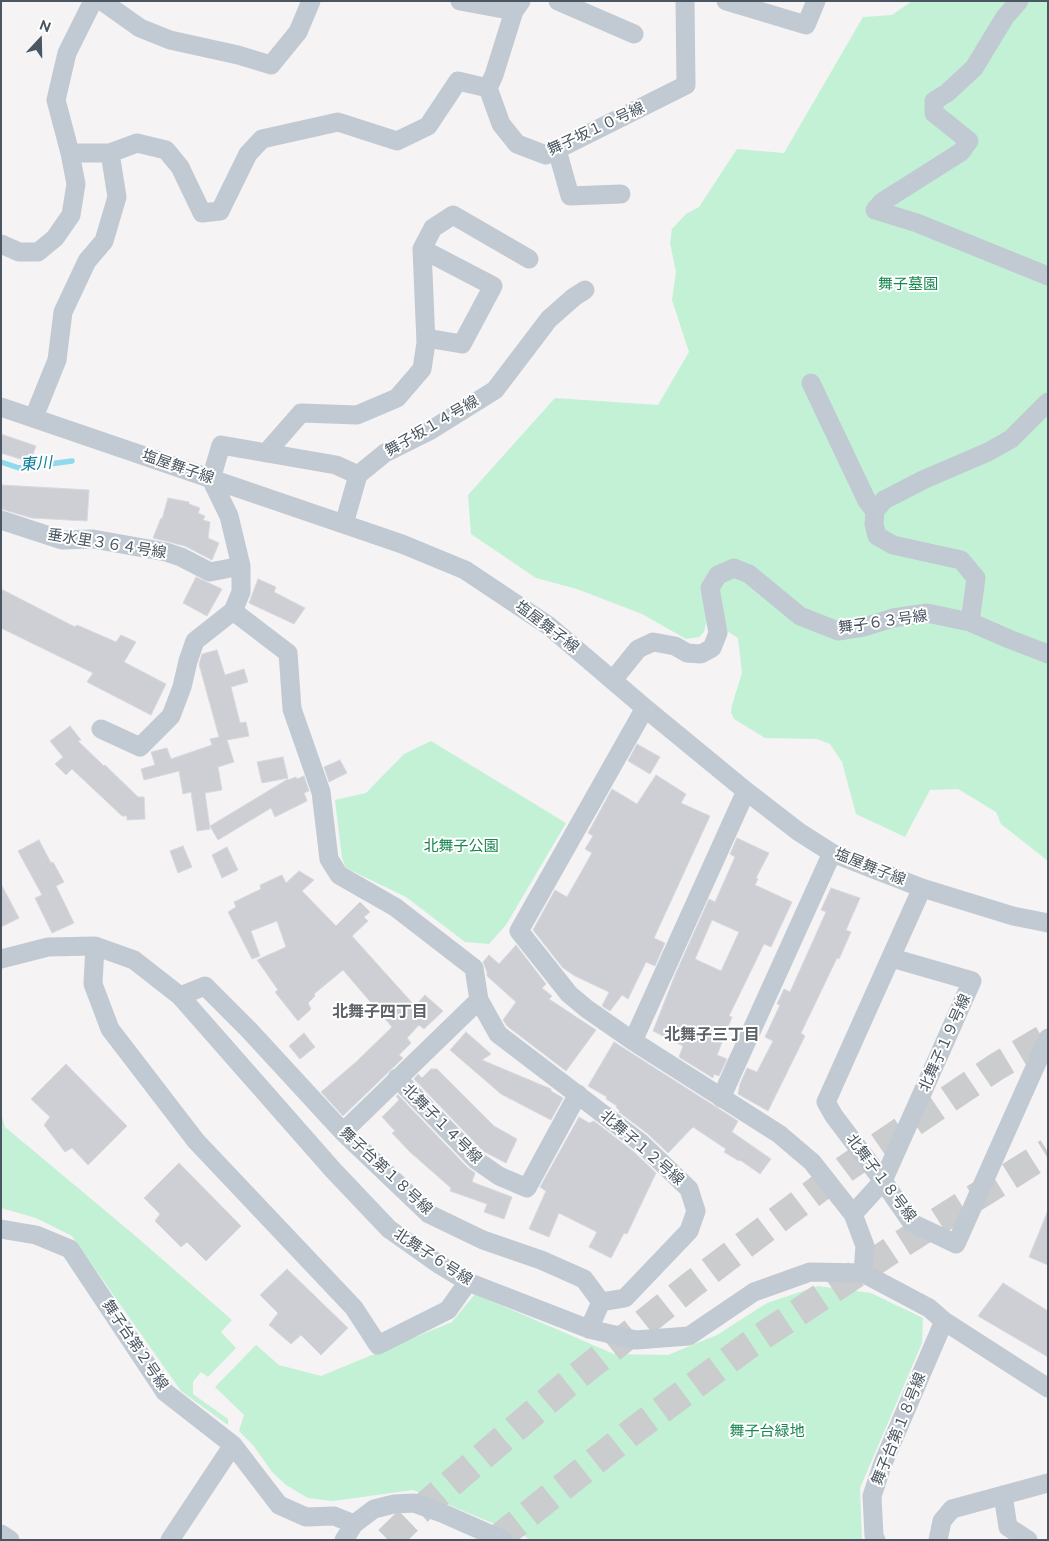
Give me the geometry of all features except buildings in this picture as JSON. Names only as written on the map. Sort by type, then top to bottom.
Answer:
[{"type":"street","points":[[1,244],[19,252],[38,252],[55,238],[71,215],[76,184],[56,100],[67,53],[93,1]]},
{"type":"street","points":[[102,1],[140,28],[170,40],[238,55],[271,65],[298,32],[311,1]]},
{"type":"street","points":[[70,153],[110,153],[137,143],[166,150],[180,167],[202,213],[220,211],[248,154],[262,139],[338,122],[397,141],[428,126],[458,80],[488,88],[518,6],[460,1]]},
{"type":"street","points":[[558,1],[634,34]]},
{"type":"street","name":"舞子坂１０号線","points":[[488,88],[501,124],[517,144],[546,155],[686,85],[685,1]]},
{"type":"street","points":[[726,1],[806,25],[816,1]]},
{"type":"street","points":[[1019,1],[1004,17],[974,68],[947,93],[934,100],[934,113],[969,141],[961,152],[882,202],[875,210],[917,223],[1048,276]]},
{"type":"street","points":[[557,150],[570,196],[621,194]]},
{"type":"street","points":[[34,417],[57,360],[63,312],[87,261],[104,241],[117,197],[110,153]]},
{"type":"street","points":[[266,453],[301,413],[356,415],[397,398],[422,369],[426,338],[422,249],[433,228],[453,215],[529,259]]},
{"type":"street","points":[[422,249],[493,286],[462,344],[426,338]]},
{"type":"street","name":"舞子坂１４号線","points":[[358,475],[385,453],[431,430],[495,390],[549,319],[574,297],[586,290]]},
{"type":"street","points":[[811,384],[867,501],[875,511]]},
{"type":"street","points":[[970,622],[976,578],[961,560],[893,545],[877,536],[874,524],[875,511],[884,500],[925,479],[988,452],[1011,439],[1048,402]]},
{"type":"street","name":"塩屋舞子線","points":[[1,407],[402,544],[465,570],[549,626],[746,791],[799,832],[832,853],[922,888],[1013,916],[1048,923]]},
{"type":"street","points":[[101,729],[140,747],[171,716],[196,641],[232,611],[241,592],[242,566],[229,516],[211,478],[221,445],[336,465],[358,475],[344,524]]},
{"type":"street","name":"垂水里３６４号線","points":[[7,522],[62,540],[93,539],[166,552],[181,557],[210,572],[242,566]]},
{"type":"street","name":"舞子６３号線","points":[[613,680],[638,649],[653,642],[675,646],[687,653],[701,654],[712,648],[718,632],[710,588],[718,575],[734,568],[749,574],[800,616],[838,631],[864,627],[893,618],[927,613],[970,622],[1048,654]]},
{"type":"street","points":[[232,611],[288,653],[292,709],[320,792],[329,859],[339,875],[395,908],[474,968],[479,1000],[343,1132]]},
{"type":"street","points":[[645,708],[519,931],[569,994],[586,1009],[779,1134],[812,1162],[853,1214],[865,1246],[863,1273]]},
{"type":"street","points":[[633,1041],[746,791]]},
{"type":"street","points":[[721,1098],[832,853]]},
{"type":"street","name":"北舞子１８号線","points":[[922,888],[826,1102],[834,1116],[912,1223],[956,1244],[1048,1038]]},
{"type":"street","points":[[95,946],[93,984],[110,1029],[196,1141],[354,1308],[378,1345],[448,1310],[468,1282]]},
{"type":"street","name":"北舞子６号線","points":[[1,959],[48,947],[95,946],[134,960],[180,996],[333,1170],[389,1229],[468,1282],[589,1329],[636,1340],[689,1336],[754,1292],[810,1272],[863,1273],[929,1308],[944,1321],[1048,1388]]},
{"type":"street","name":"北舞子１９号線","points":[[883,1181],[972,981],[892,958]]},
{"type":"street","name":"舞子台第１８号線","points":[[180,996],[205,986],[250,1030],[343,1132],[429,1214],[483,1240],[541,1260],[584,1279],[601,1302]]},
{"type":"street","name":"北舞子１２号線","points":[[479,1000],[498,1034],[640,1142],[689,1189],[696,1212],[689,1232],[625,1298],[601,1302]]},
{"type":"street","name":"北舞子１４号線","points":[[397,1078],[476,1160],[500,1176],[527,1188],[578,1094]]},
{"type":"street","points":[[853,1214],[883,1181]]},
{"type":"street","name":"舞子台第２号線","points":[[1,1229],[36,1235],[70,1249],[165,1392],[233,1445],[278,1505],[306,1517],[334,1516],[349,1532],[374,1509],[394,1504],[414,1503],[442,1513],[503,1540]]},
{"type":"street","points":[[589,1329],[601,1302]]},
{"type":"street","name":"舞子台第１８号線","points":[[876,1540],[874,1536],[872,1496],[883,1463],[944,1321]]},
{"type":"street","points":[[170,1540],[233,1445]]},
{"type":"street","points":[[938,1540],[942,1521],[952,1509],[1048,1483]]},
{"type":"street","points":[[1002,1495],[1008,1527],[1028,1540]]},
{"type":"street","points":[[1,1534],[10,1540]]},
{"type":"green space","name":"舞子墓園","points":[[912,1],[1048,1],[1048,861],[1001,824],[996,812],[958,789],[930,790],[905,837],[856,814],[842,762],[830,744],[817,739],[765,738],[734,719],[731,712],[732,705],[742,673],[738,638],[707,619],[704,632],[699,637],[686,639],[642,614],[577,589],[536,578],[471,534],[468,495],[555,398],[658,405],[689,352],[672,300],[676,272],[670,243],[672,229],[686,214],[699,207],[737,149],[784,153],[863,17],[892,15]]},
{"type":"green space","name":"北舞子公園","points":[[431,741],[566,823],[506,925],[489,944],[465,942],[406,897],[346,868],[342,858],[335,800],[366,793],[404,754]]},
{"type":"green space","points":[[1,1113],[5,1127],[132,1233],[232,1320],[221,1332],[236,1348],[208,1377],[201,1372],[193,1382],[193,1394],[228,1419],[228,1425],[181,1391],[72,1236],[36,1218],[1,1208]]},
{"type":"green space","name":"舞子台緑地","points":[[818,1286],[871,1293],[923,1318],[922,1343],[860,1488],[862,1540],[530,1540],[413,1490],[333,1501],[308,1498],[286,1485],[272,1472],[253,1445],[239,1431],[244,1415],[215,1387],[256,1345],[279,1365],[321,1376],[452,1322],[475,1294],[614,1354],[668,1355],[717,1335],[767,1303]]},
{"type":"waterway","name":"東川","points":[[1,462],[19,468],[72,461]]},
{"type":"tunnel","points":[[388,1540],[415,1514],[565,1386],[690,1286],[845,1169],[996,1067],[1048,1036]]},
{"type":"tunnel","points":[[496,1540],[633,1431],[749,1345],[895,1248],[1048,1152]]},
{"type":"district","name":"北舞子四丁目","points":[[380,1012]]},
{"type":"district","name":"北舞子三丁目","points":[[712,1035]]}]
